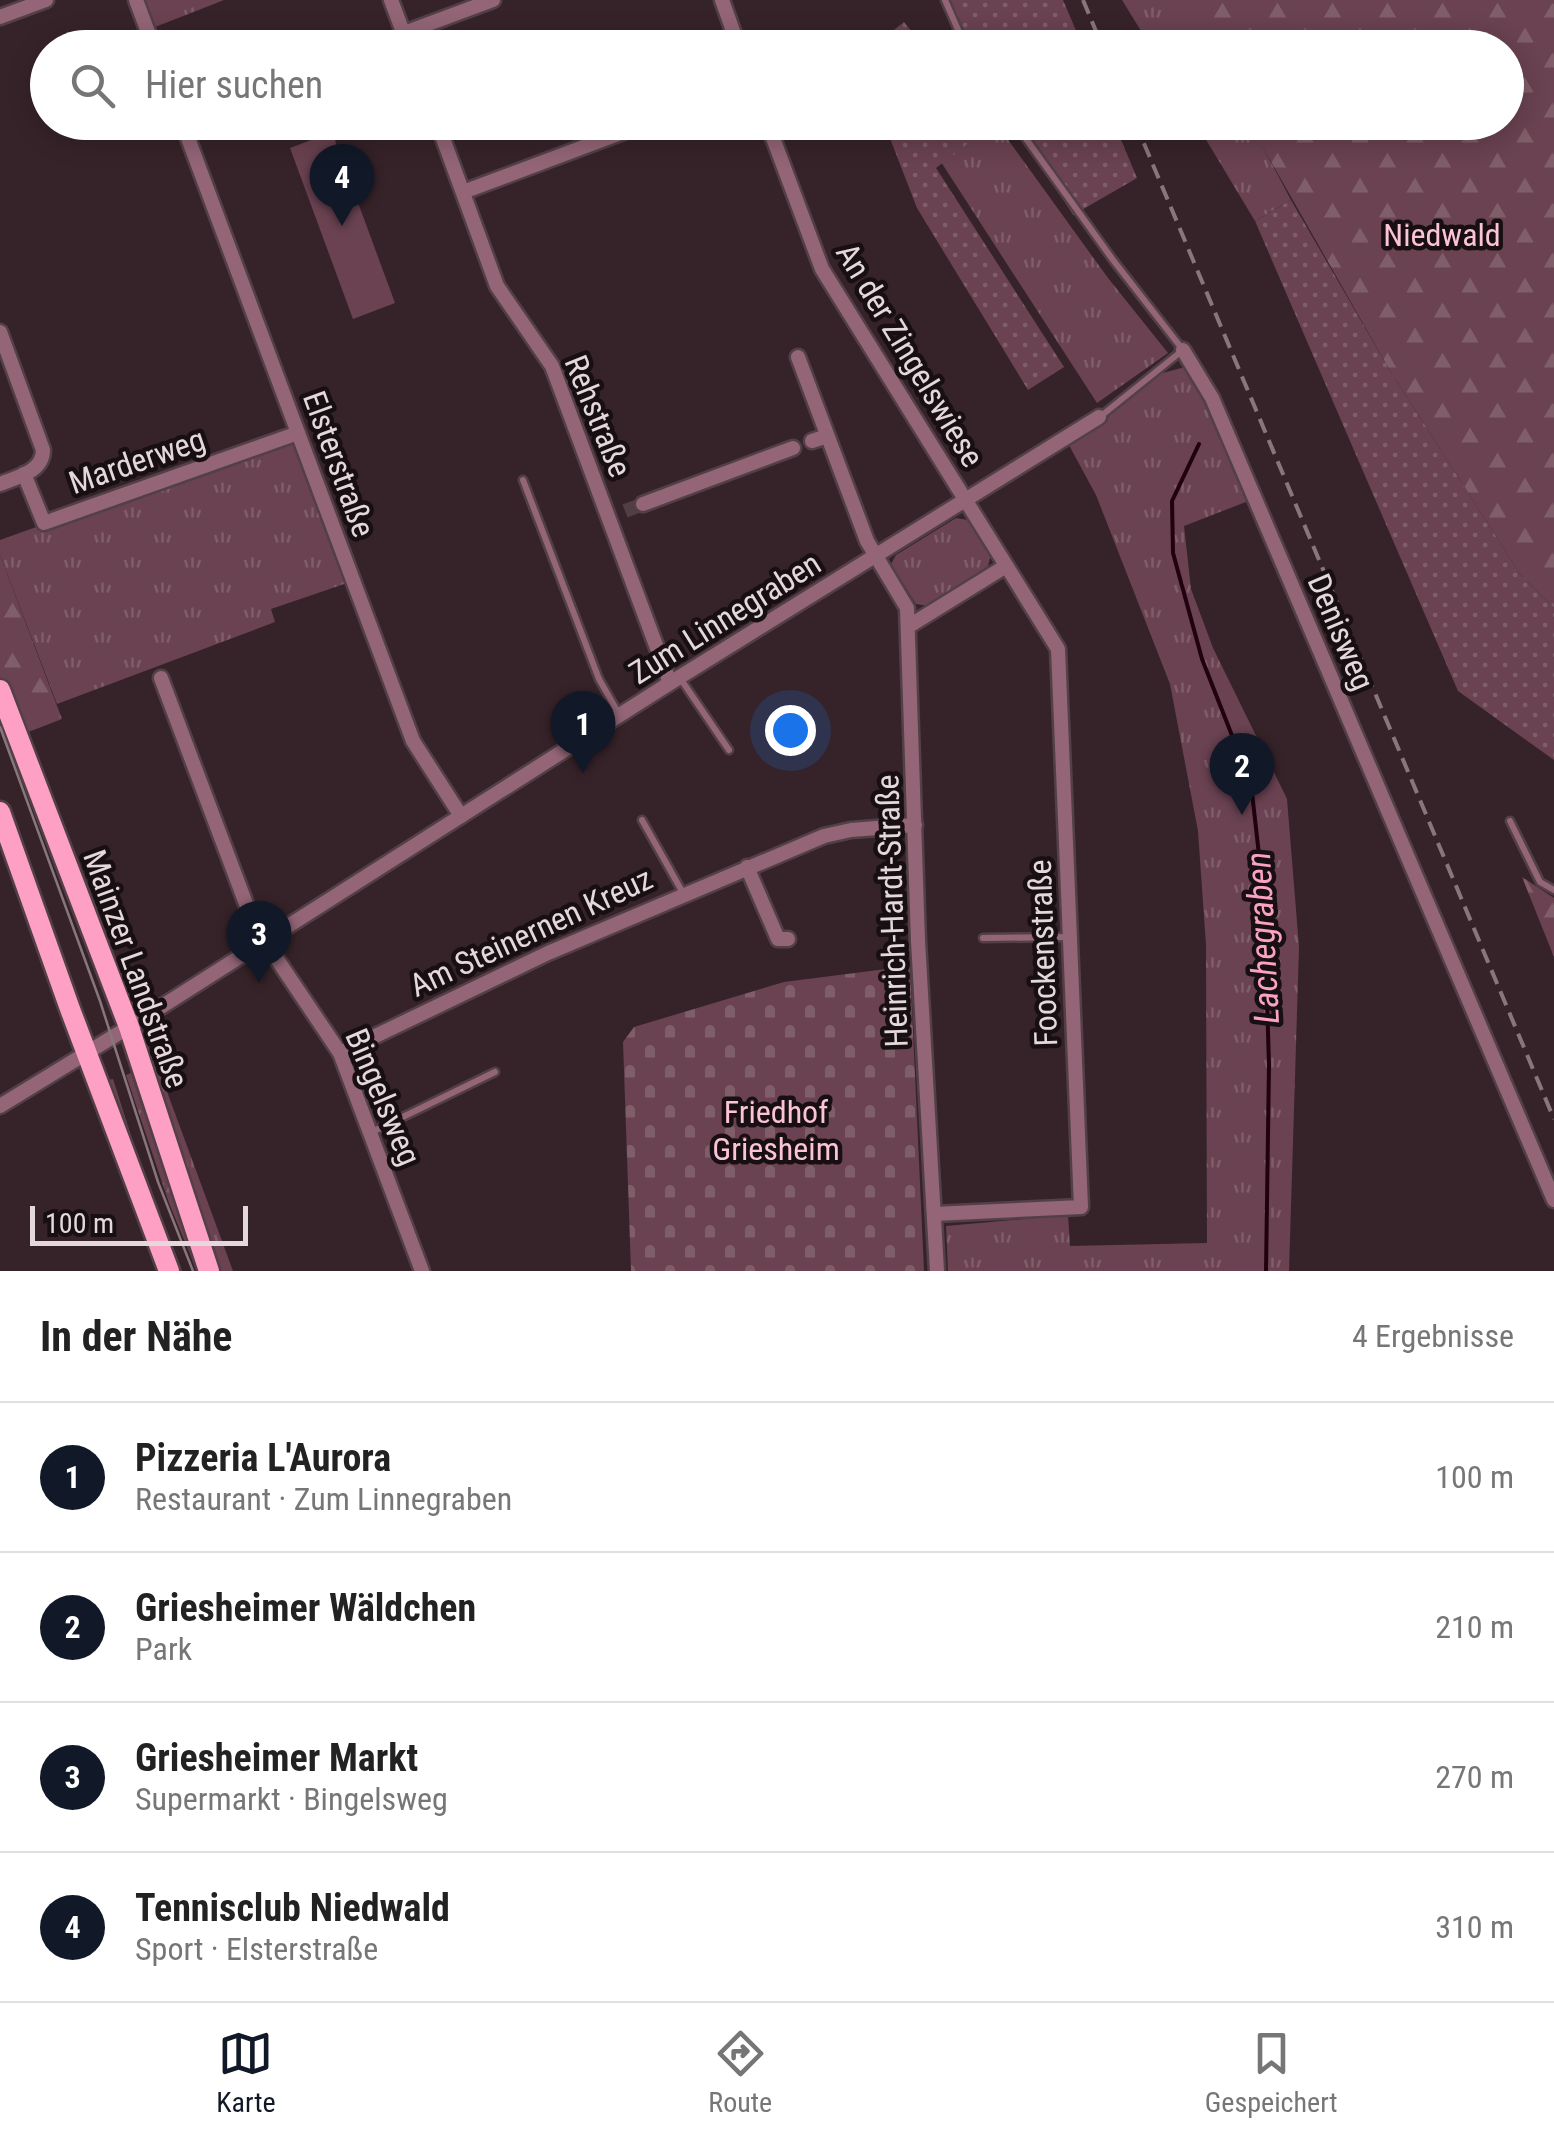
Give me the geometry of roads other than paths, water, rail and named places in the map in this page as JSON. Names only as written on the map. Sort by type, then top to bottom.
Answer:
[{"type":"main road","name":"Mainzer Landstraße","points":[[0,690],[128,1028],[209,1271]]},
{"type":"main road","points":[[0,812],[169,1271]]},
{"type":"street","points":[[0,18],[46,0]]},
{"type":"street","points":[[136,0],[147,30]]},
{"type":"street","points":[[392,0],[402,30]]},
{"type":"street","points":[[428,30],[493,0]]},
{"type":"street","points":[[722,0],[733,30]]},
{"type":"street","name":"Elsterstraße","points":[[189,140],[413,741],[461,816]]},
{"type":"street","name":"Rehstraße","points":[[444,140],[497,286],[552,366],[675,680]]},
{"type":"street","points":[[464,192],[602,140]]},
{"type":"street","name":"An der Zingelswiese","points":[[774,140],[822,269],[966,502]]},
{"type":"street","points":[[0,332],[43,450],[43,460],[37,468],[0,484]]},
{"type":"street","name":"Denisweg","points":[[1183,350],[1227,432],[1554,1200]]},
{"type":"street","name":"Heinrich-Hardt-Straße","points":[[798,357],[867,541],[907,608],[918,941],[937,1271]]},
{"type":"street","name":"Zum Linnegraben","points":[[0,1106],[1099,418]]},
{"type":"street","name":"Marderweg","points":[[24,474],[44,524],[298,433]]},
{"type":"street","points":[[812,441],[828,436]]},
{"type":"street","points":[[644,504],[793,448]]},
{"type":"street","name":"Foockenstraße","points":[[934,1214],[1080,1207],[1058,650],[966,502]]},
{"type":"street","points":[[608,517],[625,510]]},
{"type":"street","points":[[908,626],[1006,566]]},
{"type":"street","name":"Bingelsweg","points":[[161,678],[245,904],[265,941],[340,1053],[422,1271]]},
{"type":"street","name":"Am Steinernen Kreuz","points":[[340,1053],[470,989],[824,836],[916,825]]},
{"type":"street","points":[[747,867],[778,940],[788,939]]},
{"type":"lane","points":[[945,0],[958,30]]},
{"type":"lane","name":"Denisweg","points":[[1027,140],[1112,260],[1183,350]]},
{"type":"lane","points":[[1099,418],[1183,350]]},
{"type":"lane","points":[[523,480],[598,679],[621,717]]},
{"type":"lane","points":[[675,680],[729,750]]},
{"type":"lane","points":[[642,820],[683,894]]},
{"type":"lane","points":[[1510,821],[1540,882],[1554,890]]},
{"type":"lane","points":[[983,938],[1071,937]]},
{"type":"lane","points":[[371,1132],[495,1072]]},
{"type":"waterway","name":"Lachegraben","points":[[1199,444],[1172,501],[1173,553],[1202,659],[1251,784],[1264,899],[1269,1065],[1266,1271]]},
{"type":"tunnel","points":[[625,511],[643,504]]},
{"type":"tram line","points":[[0,727],[100,1001],[158,1182],[193,1271]]},
{"type":"railway","points":[[1083,0],[1096,30]]},
{"type":"railway","points":[[1143,140],[1554,1119]]},
{"type":"place","name":"Tennisclub Niedwald","points":[[342,226]]},
{"type":"place","name":"Pizzeria L'Aurora","points":[[583,773]]},
{"type":"place","name":"Griesheimer Wäldchen","points":[[1242,815]]},
{"type":"place","name":"Griesheimer Markt","points":[[259,983]]},
{"type":"park label","name":"Niedwald","points":[[1442,235]]},
{"type":"park label","name":"Friedhof Griesheim","points":[[776,1130]]}]
